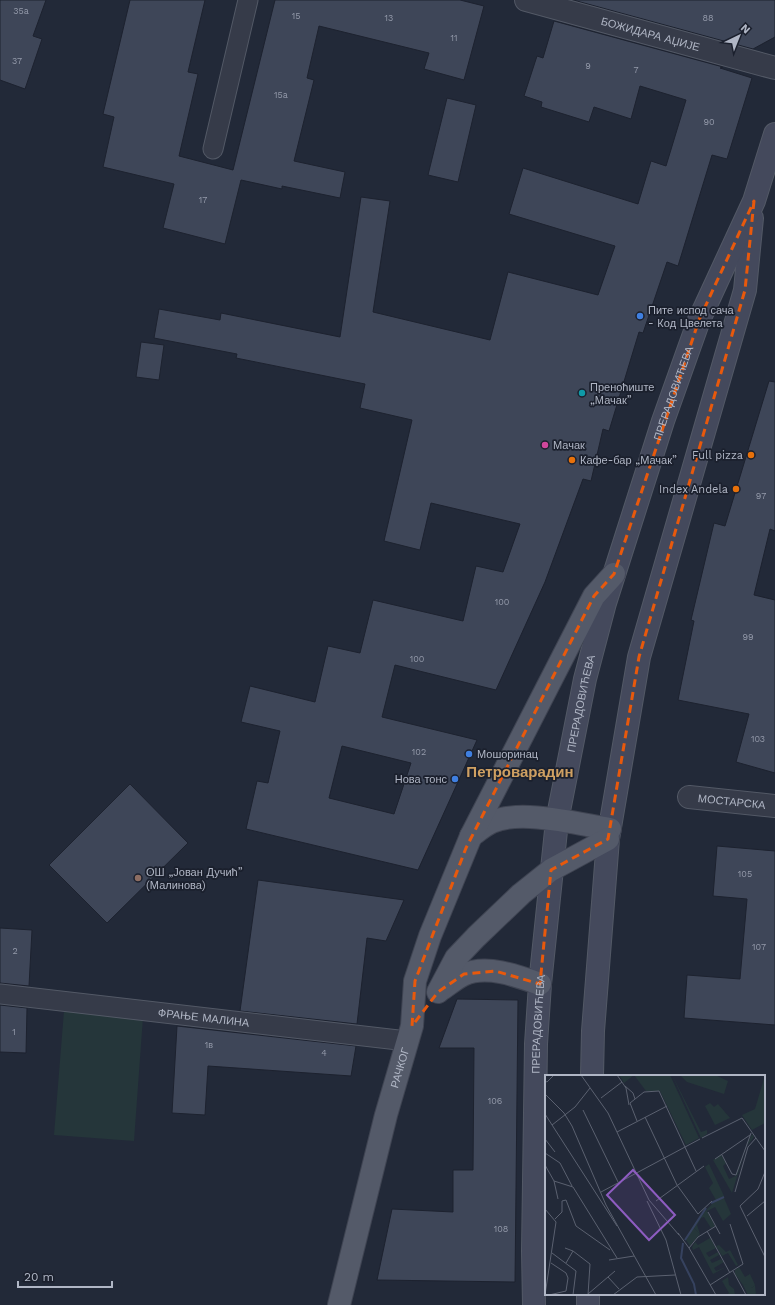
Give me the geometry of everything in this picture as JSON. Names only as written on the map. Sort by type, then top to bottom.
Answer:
[{"type":"main road","name":"ПРЕРАДОВИЋЕВА","points":[[534,1305],[533,1251],[536,1060],[540,984],[557,821],[585,679],[614,574],[663,421],[699,320],[754,200],[775,134]]},
{"type":"main road","name":"ПРЕРАДОВИЋЕВА","points":[[592,1075],[594,1024],[609,834],[639,657],[745,290],[754,200]]},
{"type":"main road","name":"РАЧКОГ","points":[[339,1305],[386,1115],[410,1034],[415,981],[430,936],[471,836],[594,596],[614,574]]},
{"type":"main road","points":[[471,836],[492,822],[525,816],[557,821],[609,834]]},
{"type":"main road","points":[[410,1034],[438,992],[456,958],[476,937],[521,894],[551,870],[609,834]]},
{"type":"main road","points":[[438,992],[464,974],[478,972],[494,971],[511,974],[540,984]]},
{"type":"street","name":"БОЖИДАРА АЏИЈЕ","points":[[526,0],[775,68]]},
{"type":"street","name":"МОСТАРСКА","points":[[689,797],[775,806]]},
{"type":"lane","points":[[213,149],[248,0]]},
{"type":"lane","name":"ФРАЊЕ МАЛИНА","points":[[0,994],[410,1034]]},
{"type":"highlighted area","points":[[754,201],[745,290],[639,657],[608,839],[551,870],[540,984],[495,971],[464,974],[438,992],[412,1026],[415,981],[466,848],[594,596],[614,574],[699,320]]},
{"type":"shaded area","points":[[64,1011],[143,1017],[134,1141],[54,1135]]},
{"type":"building","points":[[0,0],[46,0],[33,36],[42,39],[25,89],[0,80]]},
{"type":"building","points":[[130,0],[205,0],[188,72],[198,74],[179,156],[233,170],[275,0],[460,0],[484,6],[464,80],[424,69],[429,53],[319,26],[307,78],[314,80],[294,161],[345,172],[340,198],[282,186],[282,189],[241,180],[225,244],[163,228],[174,184],[103,167],[114,117],[103,114]]},
{"type":"building","points":[[573,0],[775,0],[775,37],[753,49]]},
{"type":"building","points":[[554,21],[723,67],[720,68],[752,78],[727,159],[712,155],[678,266],[667,262],[643,333],[639,332],[609,431],[603,429],[591,481],[583,479],[545,582],[496,690],[395,665],[382,717],[477,740],[418,870],[246,829],[257,781],[268,783],[280,731],[241,722],[250,686],[315,702],[328,646],[360,653],[373,600],[463,621],[476,566],[503,572],[520,524],[431,503],[420,550],[384,541],[412,420],[360,408],[365,384],[236,358],[237,354],[154,338],[159,309],[220,320],[221,313],[340,337],[361,197],[390,201],[373,312],[490,340],[508,272],[598,295],[615,246],[509,214],[523,168],[638,204],[651,161],[666,166],[686,100],[640,86],[631,119],[594,107],[589,122],[541,107],[542,102],[524,96],[537,56],[543,58]],"holes":[[[342,746],[411,763],[394,814],[329,798]]]},
{"type":"building","points":[[447,98],[476,105],[458,182],[428,175]]},
{"type":"building","points":[[141,342],[164,345],[159,380],[136,377]]},
{"type":"building","points":[[769,381],[775,382],[775,531],[770,529],[754,595],[775,600],[775,773],[736,762],[749,714],[678,700],[694,621],[691,620],[714,523],[725,526]]},
{"type":"building","points":[[130,784],[188,843],[107,923],[49,865]]},
{"type":"building","points":[[717,846],[775,851],[775,1025],[684,1018],[687,975],[740,979],[747,899],[713,896]]},
{"type":"building","points":[[258,880],[404,900],[386,941],[367,938],[357,1024],[240,1011]]},
{"type":"building","points":[[0,928],[32,930],[29,986],[0,983]]},
{"type":"building","points":[[457,999],[518,1000],[515,1282],[377,1280],[392,1209],[453,1212],[453,1170],[473,1170],[474,1048],[439,1048]]},
{"type":"building","points":[[0,1005],[27,1008],[26,1053],[0,1052]]},
{"type":"building","points":[[177,1026],[356,1046],[351,1076],[208,1066],[205,1115],[172,1113]]},
{"type":"place","name":"Пите испод сача - Код Цвелета","points":[[640,316]]},
{"type":"place","name":"Преноћиште „Мачак”","points":[[582,393]]},
{"type":"place","name":"Мачак","points":[[545,445]]},
{"type":"place","name":"Full pizza","points":[[751,455]]},
{"type":"place","name":"Кафе-бар „Мачак”","points":[[572,460]]},
{"type":"place","name":"Index Andela","points":[[736,489]]},
{"type":"place","name":"Мошоринац","points":[[469,754]]},
{"type":"place","name":"Нова тонс","points":[[455,779]]},
{"type":"place","name":"ОШ „Јован Дучић” (Малинова)","points":[[138,878]]},
{"type":"district","name":"Петроварадин","points":[[520,772]]}]
